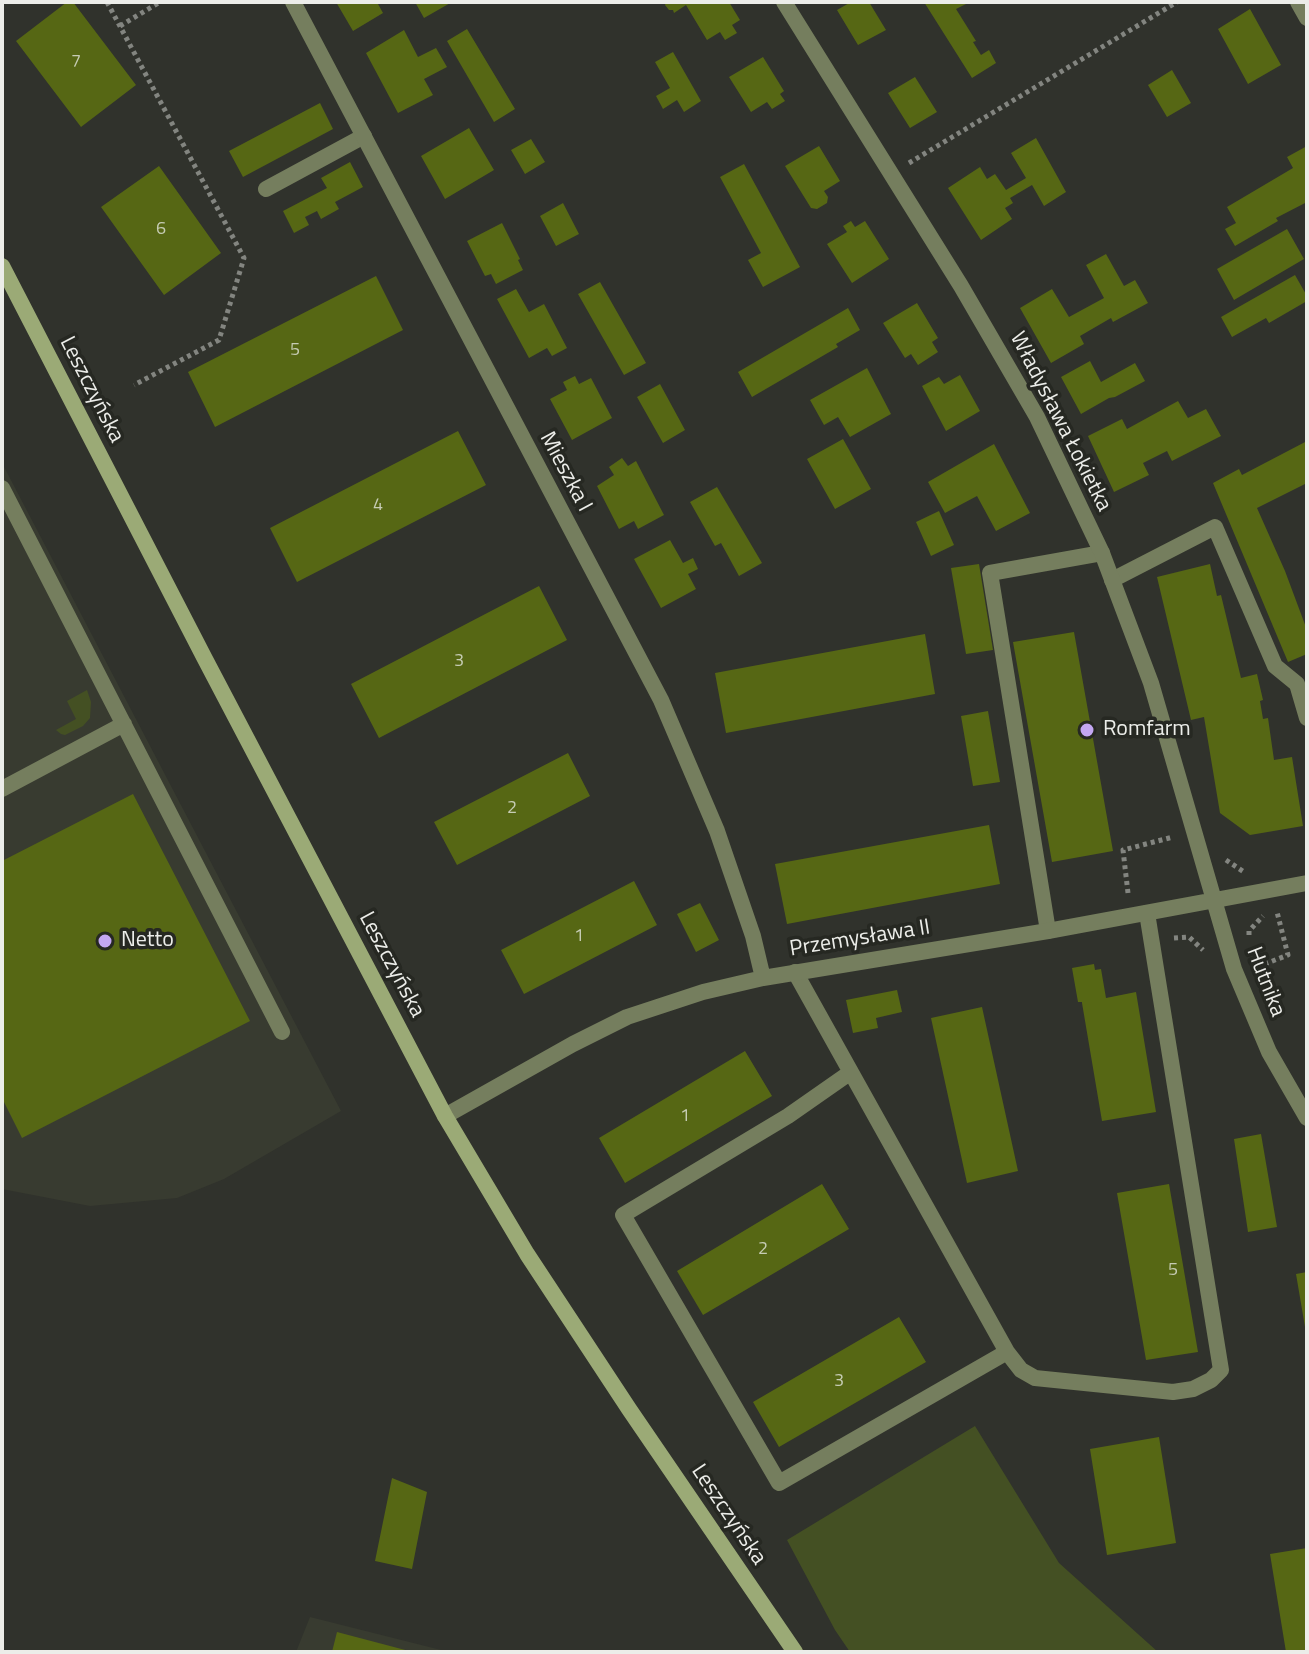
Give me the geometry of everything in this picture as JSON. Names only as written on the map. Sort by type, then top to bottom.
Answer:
[{"type":"street","name":"Mieszka I","points":[[293,2],[661,700],[717,831],[753,936],[763,978]]},
{"type":"street","name":"Władysława Łokietka","points":[[784,2],[961,286],[1037,417],[1102,553],[1151,683],[1214,900]]},
{"type":"street","points":[[1298,2],[1307,18]]},
{"type":"street","points":[[266,189],[364,136]]},
{"type":"street","name":"Leszczyńska","points":[[2,266],[445,1116],[536,1267],[795,1652]]},
{"type":"street","points":[[2,488],[282,1032]]},
{"type":"street","points":[[1112,580],[1215,527],[1275,666],[1302,683],[1307,718]]},
{"type":"street","points":[[1048,931],[990,573],[1102,553]]},
{"type":"street","points":[[2,789],[124,724]]},
{"type":"street","name":"Przemysława II","points":[[445,1116],[627,1017],[703,992],[795,972],[1048,931],[1307,883]]},
{"type":"street","name":"Hutnika","points":[[1214,900],[1234,969],[1269,1052],[1307,1118]]},
{"type":"street","points":[[795,972],[1007,1352],[1021,1370],[1035,1378],[1173,1392],[1193,1389],[1211,1380],[1221,1370],[1147,913]]},
{"type":"street","points":[[851,1072],[788,1116],[623,1215],[779,1483],[1007,1352]]},
{"type":"path","points":[[107,2],[244,258],[219,340],[134,385]]},
{"type":"path","points":[[119,26],[160,2]]},
{"type":"path","points":[[891,174],[1177,2]]},
{"type":"path","points":[[1250,940],[1249,931],[1261,916],[1281,910]]},
{"type":"path","points":[[1255,961],[1262,980]]},
{"type":"shaded area","points":[[2,463],[341,1111],[224,1179],[177,1198],[90,1206],[2,1189]]},
{"type":"shaded area","points":[[310,1617],[449,1652],[296,1652]]},
{"type":"green space","points":[[87,690],[91,702],[90,718],[83,726],[61,734],[56,730],[76,719],[67,701]]},
{"type":"green space","points":[[975,1426],[1059,1563],[1158,1652],[850,1652],[787,1540]]},
{"type":"building","points":[[67,2],[73,2],[136,85],[81,127],[16,41]]},
{"type":"building","points":[[336,2],[382,2],[378,4],[383,13],[353,31]]},
{"type":"building","points":[[415,2],[452,2],[424,18]]},
{"type":"building","points":[[666,2],[729,2],[740,20],[732,25],[737,33],[725,40],[720,32],[707,40],[686,5],[674,13],[665,5]]},
{"type":"building","points":[[851,2],[869,2],[886,30],[858,45],[837,10]]},
{"type":"building","points":[[924,2],[970,2],[956,9],[981,55],[989,50],[996,63],[972,78]]},
{"type":"building","points":[[1250,9],[1281,65],[1248,84],[1218,29]]},
{"type":"building","points":[[467,29],[515,109],[494,122],[447,41]]},
{"type":"building","points":[[404,30],[418,57],[436,48],[447,67],[424,79],[433,95],[398,113],[366,53]]},
{"type":"building","points":[[673,52],[701,101],[684,112],[677,100],[663,109],[656,96],[670,88],[655,62]]},
{"type":"building","points":[[763,57],[784,91],[780,94],[785,101],[772,109],[767,102],[751,112],[729,77]]},
{"type":"building","points":[[1172,70],[1191,103],[1167,117],[1148,85]]},
{"type":"building","points":[[915,77],[937,112],[910,128],[888,93]]},
{"type":"building","points":[[320,103],[333,129],[243,177],[229,151]]},
{"type":"building","points":[[469,128],[494,170],[445,199],[421,156]]},
{"type":"building","points":[[1036,138],[1066,192],[1044,206],[1032,185],[1010,198],[1013,203],[1005,208],[1012,219],[981,240],[948,188],[980,167],[987,179],[995,174],[1006,190],[1026,178],[1011,153]]},
{"type":"building","points":[[531,139],[545,162],[525,174],[511,150]]},
{"type":"building","points":[[819,146],[840,181],[824,191],[828,197],[827,203],[817,209],[811,208],[785,166]]},
{"type":"building","points":[[1307,146],[1307,202],[1276,218],[1278,221],[1235,246],[1225,229],[1236,223],[1227,207],[1293,168],[1287,157]]},
{"type":"building","points":[[350,162],[363,187],[335,202],[339,209],[321,219],[317,211],[305,217],[309,225],[294,233],[283,211],[327,188],[321,178]]},
{"type":"building","points":[[744,164],[800,267],[763,287],[748,260],[761,253],[720,177]]},
{"type":"building","points":[[159,166],[221,253],[164,295],[101,207]]},
{"type":"building","points":[[563,203],[579,234],[556,246],[540,216]]},
{"type":"building","points":[[851,221],[855,227],[865,221],[889,259],[852,283],[827,244],[847,232],[843,226]]},
{"type":"building","points":[[502,223],[523,270],[496,284],[491,274],[485,276],[467,241]]},
{"type":"building","points":[[1287,229],[1304,259],[1234,300],[1217,269]]},
{"type":"building","points":[[1106,254],[1124,286],[1135,280],[1148,303],[1113,322],[1111,318],[1080,336],[1084,344],[1051,363],[1020,308],[1052,289],[1069,317],[1104,298],[1086,265]]},
{"type":"building","points":[[1295,275],[1307,301],[1269,323],[1266,318],[1232,337],[1221,317]]},
{"type":"building","points":[[376,276],[403,330],[215,427],[188,372]]},
{"type":"building","points":[[600,282],[646,363],[624,375],[578,294]]},
{"type":"building","points":[[516,289],[529,312],[544,304],[567,348],[552,356],[547,348],[529,358],[497,299]]},
{"type":"building","points":[[917,303],[938,338],[932,342],[938,352],[918,365],[911,354],[905,358],[883,323]]},
{"type":"building","points":[[848,308],[860,330],[836,344],[838,347],[752,397],[738,372]]},
{"type":"building","points":[[1090,361],[1101,382],[1135,363],[1145,381],[1081,414],[1061,377]]},
{"type":"building","points":[[867,368],[891,414],[850,437],[838,417],[824,425],[810,400]]},
{"type":"building","points":[[960,375],[980,411],[946,431],[922,386],[939,377],[944,384]]},
{"type":"building","points":[[575,376],[579,384],[591,378],[612,418],[572,440],[550,399],[567,390],[563,382]]},
{"type":"building","points":[[660,384],[685,430],[663,443],[637,397]]},
{"type":"building","points":[[1178,401],[1188,418],[1206,409],[1221,436],[1172,461],[1167,451],[1143,463],[1149,475],[1114,492],[1088,436],[1122,419],[1127,429]]},
{"type":"building","points":[[458,431],[486,485],[297,582],[270,528]]},
{"type":"building","points":[[843,439],[871,489],[835,509],[807,459]]},
{"type":"building","points":[[1307,441],[1307,483],[1257,508],[1307,630],[1307,654],[1288,662],[1213,483],[1239,469],[1242,475]]},
{"type":"building","points":[[994,444],[1030,513],[996,531],[977,496],[945,513],[928,482]]},
{"type":"building","points":[[622,458],[628,466],[636,461],[664,515],[638,529],[634,521],[619,529],[597,486],[614,475],[609,467]]},
{"type":"building","points":[[717,487],[762,563],[739,576],[721,543],[715,546],[690,502]]},
{"type":"building","points":[[939,511],[954,545],[931,556],[916,522]]},
{"type":"building","points":[[670,540],[683,563],[693,558],[698,569],[688,574],[696,589],[661,608],[634,559]]},
{"type":"building","points":[[979,564],[993,650],[966,654],[951,568]]},
{"type":"building","points":[[1210,564],[1217,596],[1221,595],[1241,678],[1257,674],[1263,700],[1260,701],[1263,719],[1268,718],[1274,760],[1292,757],[1303,826],[1250,835],[1220,813],[1204,717],[1191,720],[1157,577]]},
{"type":"building","points":[[539,586],[567,640],[379,738],[351,684]]},
{"type":"building","points":[[1074,632],[1113,851],[1052,862],[1013,642]]},
{"type":"building","points":[[925,634],[935,694],[726,733],[715,673]]},
{"type":"building","points":[[988,711],[1000,782],[973,786],[961,716]]},
{"type":"building","points":[[568,753],[590,796],[457,865],[434,822]]},
{"type":"building","name":"Netto","points":[[133,794],[250,1021],[22,1138],[2,1098],[2,861]]},
{"type":"building","points":[[989,825],[1000,884],[787,924],[775,864]]},
{"type":"building","points":[[634,881],[657,925],[524,994],[501,950]]},
{"type":"building","points":[[700,903],[719,940],[696,952],[677,914]]},
{"type":"building","points":[[1094,964],[1095,970],[1101,969],[1106,998],[1136,992],[1156,1112],[1102,1121],[1082,1002],[1078,1002],[1072,968]]},
{"type":"building","points":[[897,990],[902,1012],[876,1018],[878,1028],[853,1033],[846,1000]]},
{"type":"building","points":[[982,1007],[1018,1171],[967,1183],[931,1018]]},
{"type":"building","points":[[745,1051],[772,1096],[625,1183],[599,1138]]},
{"type":"building","points":[[1261,1134],[1277,1227],[1248,1232],[1234,1139]]},
{"type":"building","points":[[822,1184],[849,1229],[703,1315],[677,1271]]},
{"type":"building","points":[[1169,1184],[1198,1352],[1146,1360],[1117,1193]]},
{"type":"building","points":[[1307,1272],[1307,1327],[1305,1327],[1296,1274]]},
{"type":"building","points":[[899,1317],[926,1362],[779,1447],[753,1402]]},
{"type":"building","points":[[1159,1437],[1176,1543],[1107,1555],[1090,1449]]},
{"type":"building","points":[[392,1478],[427,1492],[412,1569],[375,1561]]},
{"type":"building","points":[[1307,1548],[1307,1652],[1286,1652],[1270,1554]]},
{"type":"building","points":[[337,1632],[409,1651],[409,1652],[332,1652]]},
{"type":"place","name":"Romfarm","points":[[1087,730]]},
{"type":"place","name":"Netto","points":[[105,941]]}]
